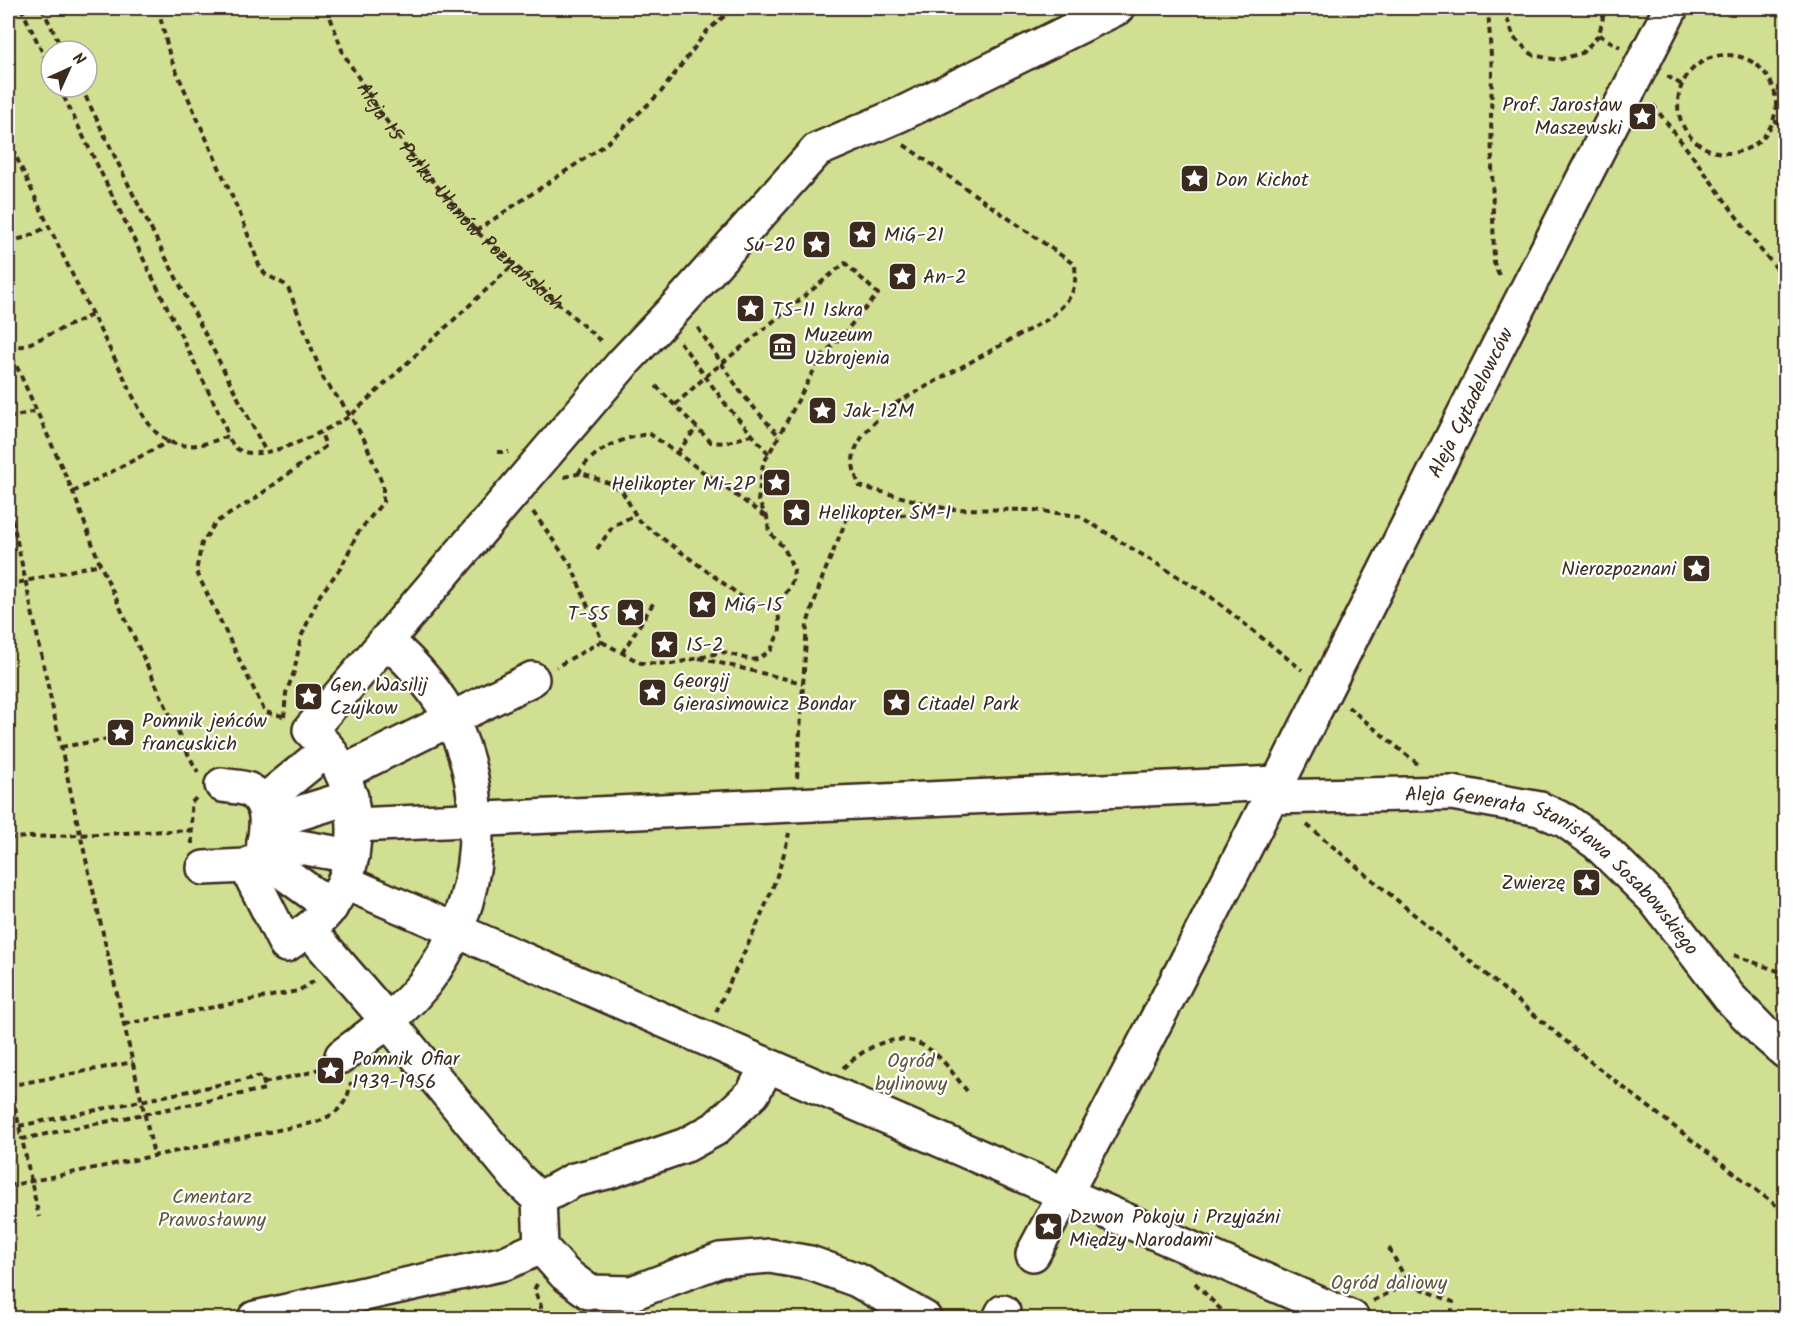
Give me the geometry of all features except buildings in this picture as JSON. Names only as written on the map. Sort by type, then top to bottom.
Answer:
[{"type":"street","points":[[209,786],[250,790],[286,945],[386,640],[624,362],[817,150],[876,125],[1117,8]]},
{"type":"street","name":"Aleja Cytadelowców","points":[[1033,1254],[1274,790],[1671,8]]},
{"type":"street","points":[[342,1056],[388,1022],[413,997],[434,970],[456,931],[470,892],[475,858],[476,818],[470,778],[464,750],[452,720],[434,692],[410,662],[386,640]]},
{"type":"street","points":[[198,858],[330,816],[452,720],[532,679]]},
{"type":"street","name":"Aleja Generała Stanisława Sosabowskiego","points":[[330,816],[476,818],[795,805],[1274,790],[1452,793],[1540,809],[1566,822],[1597,843],[1654,899],[1729,997],[1785,1052]]},
{"type":"street","points":[[260,838],[330,816]]},
{"type":"street","points":[[260,838],[330,816]]},
{"type":"street","points":[[260,838],[330,816]]},
{"type":"street","points":[[330,816],[456,931],[1065,1195],[1360,1311]]},
{"type":"street","points":[[330,816],[388,1022],[518,1179],[539,1199],[541,1247],[565,1274],[588,1292],[632,1293],[720,1260],[770,1256],[810,1263],[857,1280],[924,1318]]},
{"type":"street","points":[[539,1199],[574,1180],[611,1171],[686,1145],[715,1129],[753,1093],[767,1065]]},
{"type":"street","points":[[255,1318],[505,1263],[541,1247]]},
{"type":"path","points":[[21,8],[39,45]]},
{"type":"path","points":[[42,8],[57,39]]},
{"type":"path","points":[[158,8],[170,57],[243,221],[259,265],[266,274],[289,290],[324,380],[350,416],[377,466],[383,486],[383,502],[357,534],[342,566],[320,595],[301,637],[294,672],[286,693],[330,816]]},
{"type":"path","name":"Aleja 15 Pułku Ułanów Poznańskich","points":[[327,8],[343,53],[380,112],[419,165],[476,231],[624,362]]},
{"type":"path","points":[[476,231],[605,145],[661,92],[707,31],[719,19],[740,8]]},
{"type":"path","points":[[1488,8],[1492,72],[1494,263],[1509,299],[1519,304]]},
{"type":"path","points":[[1507,8],[1506,15],[1514,38],[1533,55],[1558,60],[1582,53],[1599,35],[1605,8]]},
{"type":"path","points":[[1733,55],[1746,58],[1766,73],[1776,96],[1774,121],[1761,140],[1740,152],[1717,152],[1706,148],[1688,133],[1683,124],[1678,105],[1682,84],[1688,74],[1708,58],[1733,55]]},
{"type":"path","points":[[1634,80],[1785,279]]},
{"type":"path","points":[[66,99],[222,419],[228,436],[235,448],[245,452],[266,452],[293,445],[321,433],[350,416],[513,265]]},
{"type":"path","points":[[87,99],[140,208],[266,452]]},
{"type":"path","points":[[1774,121],[1785,126]]},
{"type":"path","points":[[876,125],[1074,265],[1076,279],[1070,299],[1050,318],[891,406],[858,445],[853,461],[859,486],[948,509]]},
{"type":"path","points":[[1680,140],[1688,133]]},
{"type":"path","points":[[8,139],[92,315],[148,422],[161,437],[190,447],[228,436]]},
{"type":"path","points":[[8,242],[27,237],[49,226]]},
{"type":"path","points":[[560,478],[578,474],[590,475],[613,485],[622,491],[639,521],[746,600],[763,604],[777,599],[790,588],[794,570],[783,548],[769,532],[767,517],[758,501],[763,464],[821,357],[878,294],[845,263],[721,363],[675,405]]},
{"type":"path","points":[[681,302],[742,394],[779,436]]},
{"type":"path","points":[[92,315],[24,346],[8,347],[73,492],[100,564],[189,756],[209,786],[191,803],[192,830],[198,858]]},
{"type":"path","points":[[674,335],[705,377],[769,454]]},
{"type":"path","points":[[656,386],[711,442],[725,443],[752,435]]},
{"type":"path","points":[[8,418],[36,411]]},
{"type":"path","points":[[677,453],[697,427]]},
{"type":"path","points":[[321,433],[326,446],[253,500],[216,522],[202,543],[196,571],[265,712],[330,816]]},
{"type":"path","points":[[578,474],[585,462],[598,452],[636,436],[650,434],[767,517]]},
{"type":"path","points":[[73,492],[170,441]]},
{"type":"path","points":[[514,492],[529,505],[570,565],[602,641],[641,663],[672,664],[723,652],[751,660],[764,657],[771,650],[780,630],[777,599]]},
{"type":"path","points":[[8,501],[61,747],[154,1155]]},
{"type":"path","points":[[704,1038],[764,908],[785,852],[795,805],[807,624],[823,576],[850,511],[893,516],[948,509],[1034,510],[1079,516],[1211,597],[1452,793]]},
{"type":"path","points":[[597,549],[613,526],[635,515]]},
{"type":"path","points":[[8,585],[100,564]]},
{"type":"path","points":[[622,653],[654,602]]},
{"type":"path","points":[[571,659],[602,641]]},
{"type":"path","points":[[698,658],[803,683]]},
{"type":"path","points":[[61,747],[114,738]]},
{"type":"path","points":[[1304,823],[1592,1064],[1785,1214]]},
{"type":"path","points":[[8,838],[192,830]]},
{"type":"path","points":[[1694,953],[1723,952],[1785,974]]},
{"type":"path","points":[[124,1024],[298,991]]},
{"type":"path","points":[[871,1047],[886,1041],[905,1039],[920,1043],[935,1053],[967,1091]]},
{"type":"path","points":[[8,1186],[317,1122],[331,1116],[348,1097],[351,1083],[350,1068],[342,1056]]},
{"type":"path","points":[[9,1085],[133,1062]]},
{"type":"path","points":[[264,1083],[312,1072]]},
{"type":"path","points":[[8,1076],[39,1217]]},
{"type":"path","points":[[19,1126],[262,1076],[264,1083],[265,1089],[22,1139]]},
{"type":"path","points":[[8,1136],[21,1133]]},
{"type":"path","points":[[1389,1248],[1408,1283],[1453,1302],[1451,1318]]},
{"type":"path","points":[[1360,1311],[1408,1283]]},
{"type":"green space","name":"Citadel Park","points":[[8,8],[1785,8],[1785,1318],[8,1318]]},
{"type":"place","name":"Prof. Jarosław Maszewski","points":[[1643,116]]},
{"type":"place","name":"Don Kichot","points":[[1194,179]]},
{"type":"place","name":"MiG-21","points":[[863,234]]},
{"type":"place","name":"Su-20","points":[[816,244]]},
{"type":"place","name":"An-2","points":[[902,276]]},
{"type":"place","name":"TS-11 Iskra","points":[[751,309]]},
{"type":"place","name":"Muzeum Uzbrojenia","points":[[783,346]]},
{"type":"place","name":"Jak-12M","points":[[822,410]]},
{"type":"place","name":"Helikopter Mi-2P","points":[[776,483]]},
{"type":"place","name":"Helikopter SM-1","points":[[797,512]]},
{"type":"place","name":"Nierozpoznani","points":[[1697,568]]},
{"type":"place","name":"MiG-15","points":[[703,604]]},
{"type":"place","name":"T-55","points":[[630,613]]},
{"type":"place","name":"IS-2","points":[[665,644]]},
{"type":"place","name":"Georgij Gierasimowicz Bondar","points":[[652,692]]},
{"type":"place","name":"Gen. Wasilij Czujkow","points":[[309,696]]},
{"type":"place","name":"Citadel Park","points":[[896,703]]},
{"type":"place","name":"Pomnik jeńców francuskich","points":[[121,732]]},
{"type":"place","name":"Zwierzę","points":[[1586,882]]},
{"type":"place","name":"Pomnik Ofiar 1939-1956","points":[[331,1070]]},
{"type":"place","name":"Dzwon Pokoju i Przyjaźni Między Narodami","points":[[1048,1227]]},
{"type":"park label","name":"Ogród bylinowy","points":[[911,1072]]},
{"type":"park label","name":"Cmentarz Prawosławny","points":[[212,1208]]},
{"type":"park label","name":"Ogród daliowy","points":[[1389,1282]]}]
